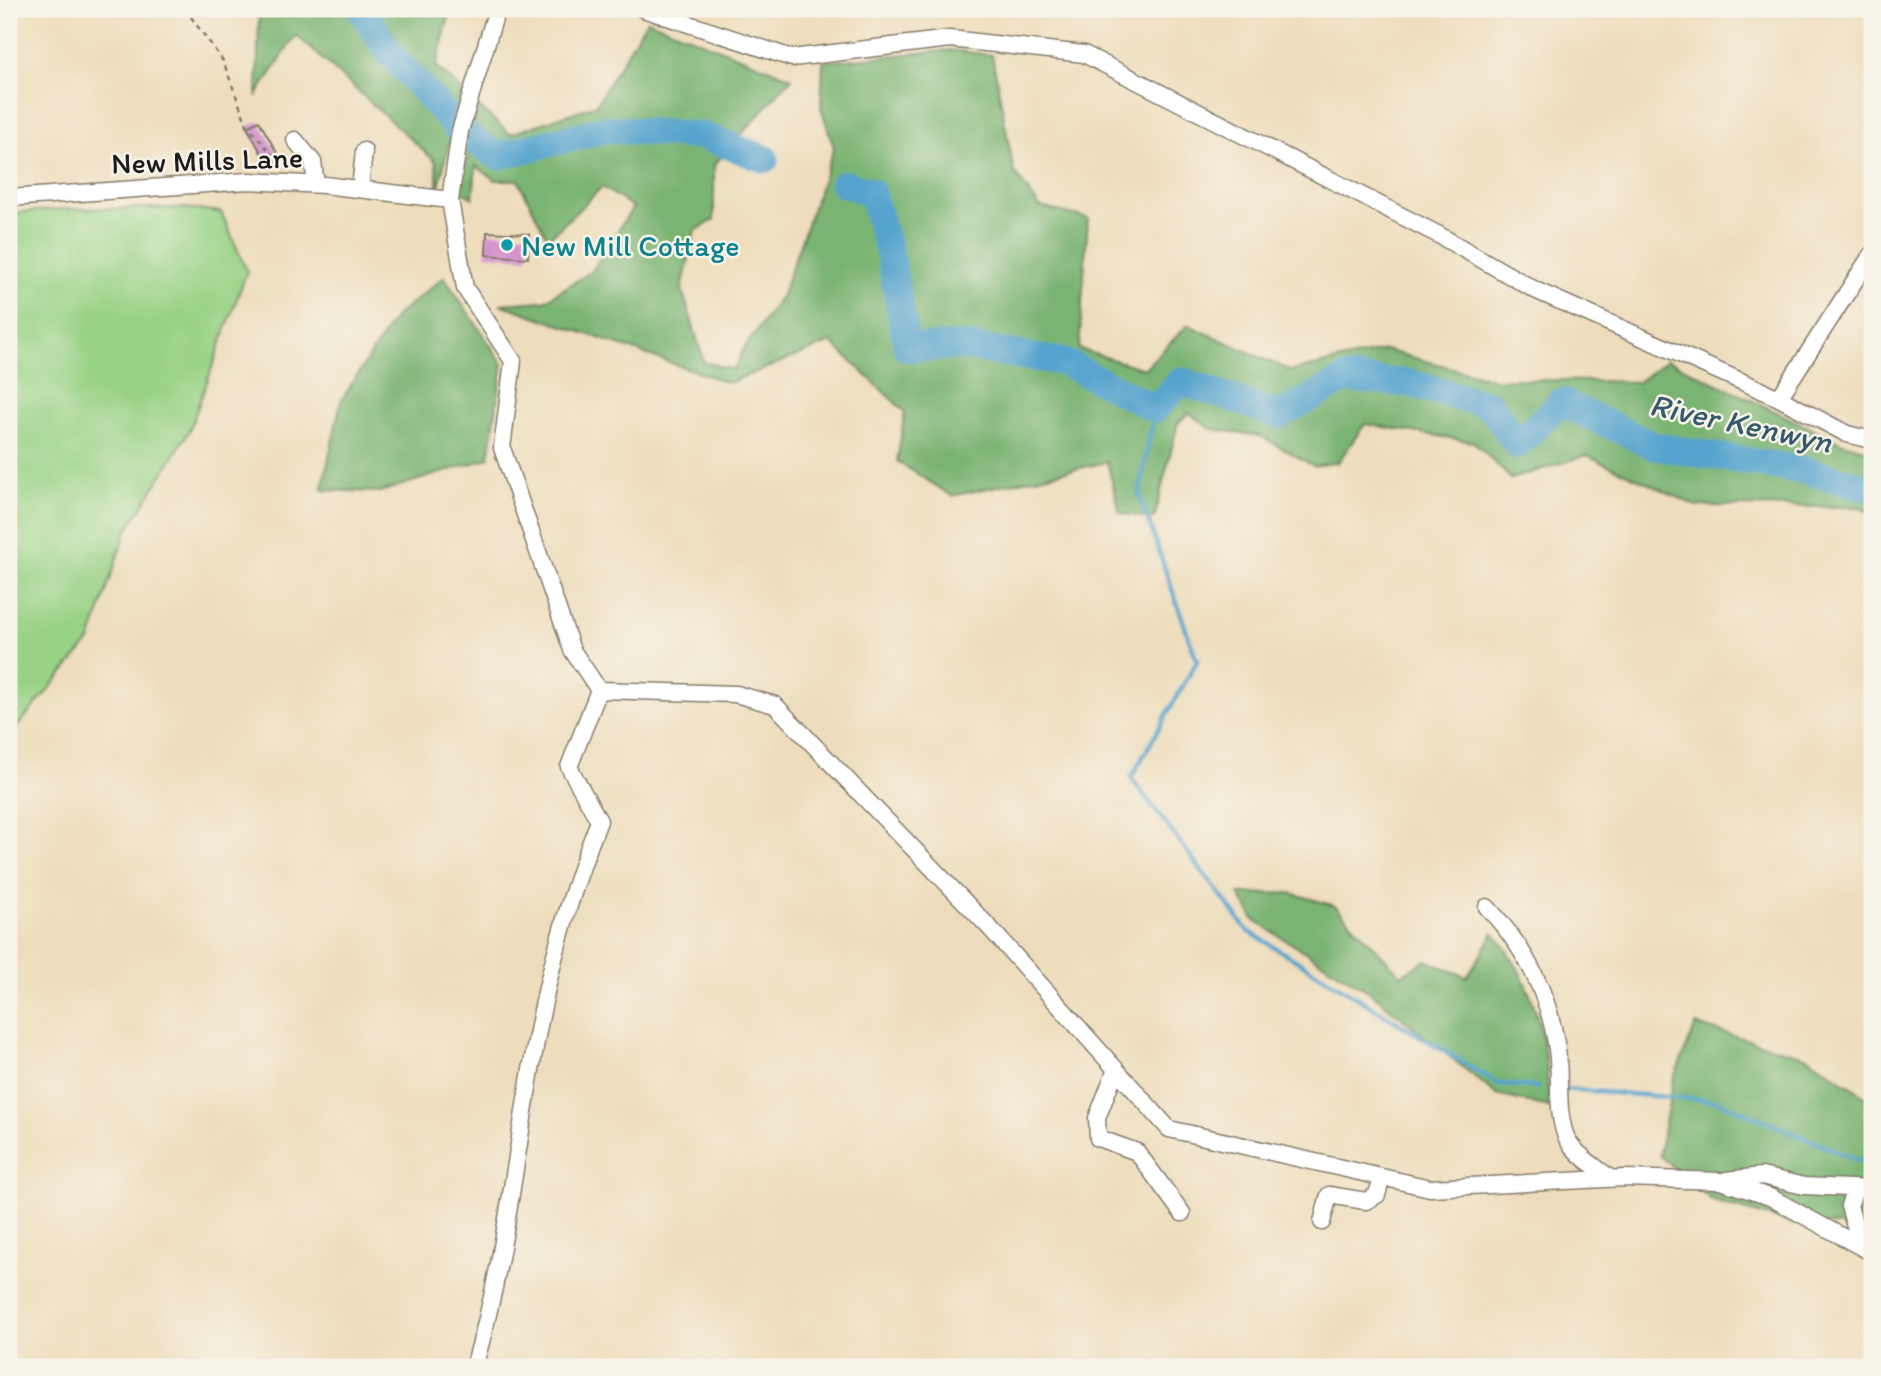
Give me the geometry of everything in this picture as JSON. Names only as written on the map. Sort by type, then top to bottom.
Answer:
[{"type":"street","points":[[512,9],[496,13],[460,131],[450,200],[465,288],[513,361],[502,448],[572,650],[599,690]]},
{"type":"street","points":[[643,9],[792,58],[950,39],[1084,54],[1437,234],[1535,290],[1779,398],[1847,434],[1872,440]]},
{"type":"street","points":[[295,140],[313,162],[316,184]]},
{"type":"street","points":[[360,189],[364,151]]},
{"type":"street","name":"New Mills Lane","points":[[9,198],[248,181],[316,184],[450,200]]},
{"type":"street","points":[[1779,398],[1872,254]]},
{"type":"street","points":[[599,690],[736,694],[775,705],[989,927],[1169,1129],[1430,1188],[1610,1178],[1720,1181],[1762,1177],[1804,1186],[1872,1189]]},
{"type":"street","points":[[474,1367],[511,1211],[542,1009],[584,857],[599,821],[569,767],[599,690]]},
{"type":"street","points":[[1487,907],[1511,932],[1529,961],[1549,1008],[1557,1049],[1566,1136],[1581,1155],[1610,1178]]},
{"type":"street","points":[[1115,1069],[1097,1118],[1098,1138],[1137,1152],[1182,1213]]},
{"type":"street","points":[[1322,1222],[1329,1195],[1366,1201],[1377,1195],[1382,1177]]},
{"type":"street","points":[[1720,1181],[1770,1197],[1866,1249]]},
{"type":"street","points":[[1855,1189],[1849,1206],[1866,1249]]},
{"type":"path","points":[[185,9],[223,61],[247,125],[297,183]]},
{"type":"green space","points":[[259,9],[451,9],[436,66],[462,90],[438,190],[436,162],[296,35],[257,95]]},
{"type":"green space","points":[[647,20],[792,78],[714,165],[714,220],[695,231],[682,289],[704,362],[734,370],[743,350],[782,295],[834,148],[821,107],[823,62],[950,50],[992,55],[1014,172],[1040,207],[1088,218],[1079,349],[1144,369],[1188,325],[1291,371],[1385,350],[1493,379],[1638,382],[1667,360],[1842,443],[1872,451],[1872,515],[1861,507],[1696,506],[1587,455],[1511,479],[1474,442],[1365,424],[1338,462],[1314,466],[1260,436],[1211,429],[1189,413],[1178,423],[1154,519],[1120,513],[1107,462],[952,496],[897,461],[905,412],[831,342],[729,383],[500,304],[544,301],[592,271],[633,207],[602,187],[548,239],[518,180],[495,180],[476,166],[473,198],[459,190],[478,106],[510,134],[596,105]]},
{"type":"green space","points":[[185,208],[221,212],[247,271],[189,431],[125,534],[90,641],[9,736],[9,213],[65,209]]},
{"type":"green space","points":[[444,277],[503,364],[489,458],[380,492],[322,490],[341,401],[395,317]]},
{"type":"green space","points":[[1291,893],[1335,906],[1401,975],[1426,960],[1467,977],[1494,933],[1509,953],[1530,994],[1537,1015],[1546,1059],[1549,1107],[1497,1095],[1370,992],[1255,921],[1239,894]]},
{"type":"green space","points":[[1696,1025],[1808,1057],[1872,1101],[1872,1227],[1793,1224],[1713,1201],[1659,1155],[1673,1080]]},
{"type":"building","points":[[259,121],[281,160],[269,167],[247,127]]},
{"type":"building","name":"New Mill Cottage","points":[[487,232],[529,234],[528,258],[486,255]]},
{"type":"waterway","name":"River Kenwyn","points":[[361,9],[389,52],[460,131],[498,156],[606,129],[703,136],[765,159]]},
{"type":"waterway","name":"River Kenwyn","points":[[844,184],[871,192],[891,258],[907,348],[962,346],[1064,362],[1155,409],[1181,381],[1279,415],[1346,379],[1408,383],[1490,405],[1517,445],[1561,402],[1654,446],[1807,471],[1872,489]]},
{"type":"waterway","points":[[1155,409],[1139,494],[1197,661],[1131,778],[1248,931],[1498,1084],[1538,1087]]},
{"type":"waterway","points":[[1565,1089],[1717,1101],[1872,1166]]},
{"type":"place","name":"New Mill Cottage","points":[[507,245]]}]
